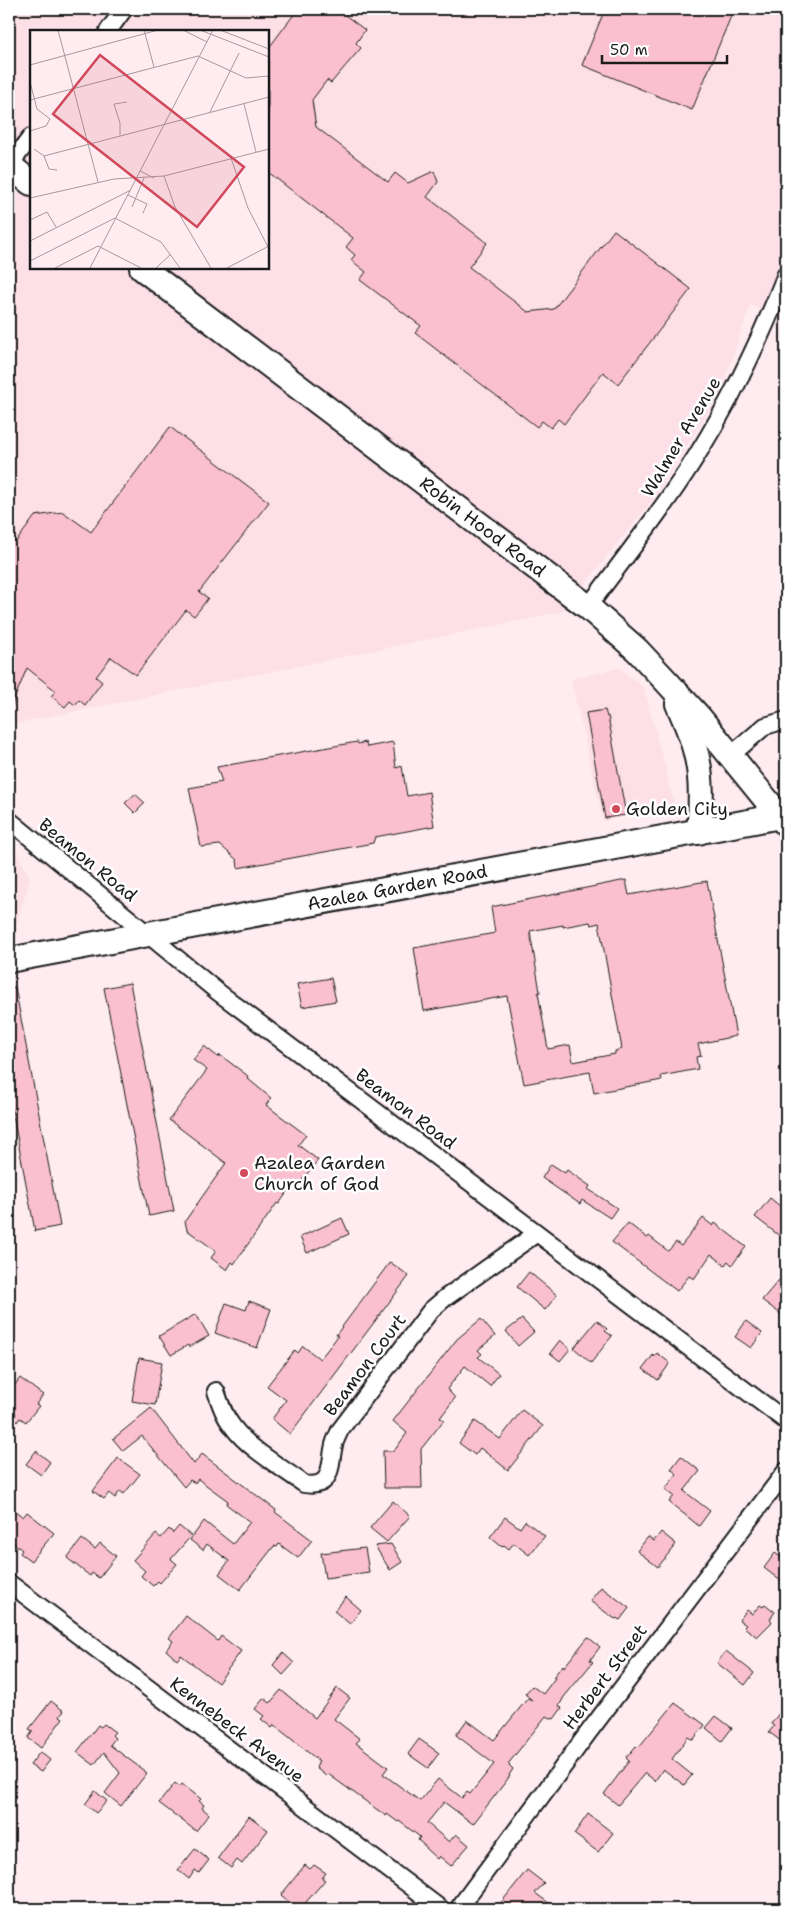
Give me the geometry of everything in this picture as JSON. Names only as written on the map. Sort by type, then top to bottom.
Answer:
[{"type":"main road","points":[[9,165],[30,182]]},
{"type":"main road","name":"Robin Hood Road","points":[[143,269],[588,608],[638,650],[784,818]]},
{"type":"main road","points":[[667,682],[691,732],[696,749],[702,802],[699,832]]},
{"type":"main road","name":"Azalea Garden Road","points":[[9,960],[699,832],[784,818]]},
{"type":"street","points":[[109,30],[124,9]]},
{"type":"street","points":[[9,165],[30,138]]},
{"type":"street","name":"Walmer Avenue","points":[[588,608],[663,506],[698,454],[735,387],[786,274]]},
{"type":"street","points":[[730,756],[765,726],[786,720]]},
{"type":"street","name":"Beamon Road","points":[[9,820],[218,992],[786,1421]]},
{"type":"street","name":"Beamon Court","points":[[216,1391],[222,1410],[232,1426],[246,1441],[304,1484],[321,1483],[330,1472],[334,1444],[340,1430],[430,1310],[536,1233]]},
{"type":"street","name":"Herbert Street","points":[[458,1909],[786,1471]]},
{"type":"street","name":"Kennebeck Avenue","points":[[9,1583],[441,1909]]},
{"type":"shaded area","points":[[9,9],[786,9],[786,320],[750,305],[721,391],[654,498],[562,612],[9,725]]},
{"type":"shaded area","points":[[620,668],[644,688],[675,806],[603,821],[571,679]]},
{"type":"shaded area","points":[[9,847],[18,854],[30,878],[17,922],[9,927]]},
{"type":"building","points":[[298,9],[337,9],[365,30],[356,43],[361,48],[331,83],[327,80],[312,100],[316,127],[388,182],[395,173],[408,183],[434,171],[438,182],[427,197],[487,243],[469,267],[528,312],[554,309],[614,230],[691,289],[618,384],[603,372],[564,424],[558,419],[551,428],[542,421],[537,427],[415,333],[421,326],[360,280],[366,272],[351,260],[355,255],[346,247],[353,238],[269,173],[269,48]]},
{"type":"building","points":[[605,9],[734,9],[692,110],[582,65]]},
{"type":"building","points":[[170,427],[269,502],[199,592],[208,598],[200,609],[194,616],[186,610],[136,675],[111,657],[96,677],[102,682],[85,705],[79,700],[75,705],[70,701],[65,707],[51,696],[56,691],[27,668],[9,712],[9,537],[16,542],[35,516],[63,512],[91,532]]},
{"type":"building","points":[[605,710],[608,716],[626,815],[605,818],[586,713]]},
{"type":"building","points":[[357,742],[358,744],[365,742],[367,747],[393,742],[396,768],[402,766],[407,796],[429,792],[434,826],[375,837],[373,843],[238,868],[237,860],[220,845],[201,847],[189,788],[222,782],[217,767]]},
{"type":"building","points":[[135,794],[145,803],[135,813],[125,803]]},
{"type":"building","points":[[626,880],[629,895],[707,881],[736,1036],[698,1044],[701,1056],[696,1057],[698,1069],[661,1076],[662,1080],[594,1093],[590,1072],[524,1084],[507,996],[424,1011],[414,948],[495,933],[491,907]],"holes":[[[590,922],[591,925],[599,923],[622,1049],[615,1051],[615,1054],[573,1062],[570,1045],[548,1049],[530,931]]]},
{"type":"building","points":[[331,978],[336,1001],[302,1007],[297,984]]},
{"type":"building","points":[[130,983],[174,1211],[149,1216],[104,988]]},
{"type":"building","points":[[15,987],[60,1226],[35,1231],[9,1094],[9,988]]},
{"type":"building","points":[[204,1046],[218,1057],[220,1055],[248,1076],[247,1078],[271,1098],[266,1105],[306,1135],[298,1145],[318,1160],[294,1190],[290,1188],[279,1204],[277,1203],[234,1264],[232,1262],[227,1270],[211,1258],[216,1251],[187,1230],[185,1221],[226,1163],[169,1120],[207,1070],[193,1060]]},
{"type":"building","points":[[551,1164],[565,1173],[567,1170],[590,1186],[588,1189],[617,1208],[610,1218],[582,1200],[580,1204],[542,1178]]},
{"type":"building","points":[[770,1198],[786,1211],[786,1230],[781,1237],[755,1217]]},
{"type":"building","points":[[342,1218],[349,1234],[307,1253],[300,1237]]},
{"type":"building","points":[[703,1218],[713,1226],[715,1223],[746,1247],[732,1265],[728,1261],[725,1265],[711,1254],[694,1279],[689,1276],[677,1291],[612,1242],[628,1223],[668,1251],[676,1242],[681,1246]]},
{"type":"building","points":[[390,1262],[409,1276],[290,1434],[272,1419],[286,1400],[267,1386],[295,1350],[298,1353],[303,1346],[320,1359]]},
{"type":"building","points":[[529,1272],[557,1295],[545,1310],[517,1287]]},
{"type":"building","points":[[779,1280],[786,1287],[786,1318],[762,1300]]},
{"type":"building","points":[[249,1301],[271,1309],[257,1348],[215,1333],[226,1303],[246,1310]]},
{"type":"building","points":[[196,1314],[209,1336],[171,1355],[159,1336]]},
{"type":"building","points":[[481,1319],[495,1336],[478,1350],[482,1354],[478,1357],[499,1374],[490,1386],[465,1366],[447,1389],[455,1398],[440,1418],[444,1420],[421,1449],[422,1488],[384,1488],[383,1451],[394,1451],[407,1433],[393,1421],[457,1339]]},
{"type":"building","points":[[522,1319],[534,1332],[518,1346],[506,1331]]},
{"type":"building","points":[[597,1320],[607,1329],[605,1331],[612,1336],[591,1363],[574,1348]]},
{"type":"building","points":[[746,1321],[762,1333],[751,1348],[735,1337]]},
{"type":"building","points":[[560,1340],[570,1349],[560,1361],[550,1353]]},
{"type":"building","points":[[657,1353],[670,1363],[658,1380],[643,1369],[653,1355],[654,1357]]},
{"type":"building","points":[[139,1358],[162,1362],[155,1405],[132,1401]]},
{"type":"building","points":[[20,1378],[43,1395],[36,1404],[39,1406],[26,1422],[20,1418],[17,1422],[9,1416],[9,1393]]},
{"type":"building","points":[[151,1408],[194,1464],[202,1454],[312,1540],[298,1558],[279,1544],[277,1547],[274,1546],[240,1590],[219,1574],[229,1561],[207,1544],[203,1550],[190,1540],[204,1521],[233,1544],[250,1522],[226,1504],[228,1501],[198,1479],[195,1483],[190,1480],[184,1487],[142,1436],[123,1451],[113,1439]]},
{"type":"building","points":[[522,1410],[543,1426],[508,1470],[480,1448],[475,1455],[459,1443],[475,1421],[500,1439]]},
{"type":"building","points":[[36,1451],[50,1462],[41,1475],[26,1464]]},
{"type":"building","points":[[681,1456],[700,1471],[684,1491],[710,1511],[699,1526],[669,1502],[674,1496],[665,1489],[677,1474],[671,1469]]},
{"type":"building","points":[[118,1458],[140,1474],[124,1494],[120,1491],[115,1498],[109,1493],[104,1499],[93,1491]]},
{"type":"building","points":[[393,1501],[410,1516],[387,1542],[370,1528]]},
{"type":"building","points":[[9,1506],[23,1517],[27,1512],[54,1533],[31,1561],[20,1553],[22,1550],[9,1539],[12,1534],[9,1531]]},
{"type":"building","points":[[505,1517],[520,1528],[525,1521],[545,1536],[529,1555],[514,1543],[509,1549],[504,1545],[502,1547],[490,1537]]},
{"type":"building","points":[[179,1526],[191,1536],[171,1559],[177,1564],[160,1583],[158,1581],[153,1586],[141,1576],[145,1571],[133,1560],[156,1534],[161,1538],[169,1529],[173,1533]]},
{"type":"building","points":[[661,1532],[676,1544],[658,1567],[637,1551],[648,1537],[654,1541]]},
{"type":"building","points":[[82,1539],[95,1549],[100,1543],[116,1556],[99,1578],[92,1573],[90,1576],[67,1558]]},
{"type":"building","points":[[391,1544],[402,1562],[390,1570],[375,1546]]},
{"type":"building","points":[[365,1548],[369,1572],[325,1578],[321,1553]]},
{"type":"building","points":[[775,1553],[786,1561],[786,1585],[764,1568]]},
{"type":"building","points":[[601,1587],[629,1608],[620,1620],[615,1619],[590,1601]]},
{"type":"building","points":[[346,1597],[361,1610],[350,1624],[334,1611]]},
{"type":"building","points":[[765,1604],[775,1612],[770,1619],[771,1623],[757,1637],[744,1627],[746,1625],[739,1620],[747,1610],[752,1614],[760,1605],[763,1607]]},
{"type":"building","points":[[186,1616],[218,1641],[221,1636],[241,1651],[218,1683],[181,1655],[177,1660],[166,1650],[173,1641],[169,1638]]},
{"type":"building","points":[[588,1637],[600,1647],[590,1660],[593,1662],[564,1697],[559,1706],[562,1708],[554,1719],[546,1716],[508,1764],[513,1769],[510,1776],[473,1824],[444,1802],[427,1823],[449,1842],[456,1834],[469,1845],[451,1866],[439,1856],[437,1859],[418,1840],[420,1837],[399,1821],[387,1814],[386,1816],[328,1774],[326,1776],[316,1768],[319,1761],[274,1725],[272,1728],[261,1719],[264,1716],[255,1709],[264,1698],[270,1703],[281,1690],[315,1718],[337,1688],[350,1698],[334,1719],[360,1739],[356,1743],[388,1767],[383,1774],[420,1801],[438,1779],[462,1798],[467,1792],[470,1794],[494,1764],[456,1735],[467,1720],[494,1740],[528,1698],[533,1701],[525,1694],[532,1686],[543,1694],[555,1678],[553,1677],[563,1665],[564,1667]]},
{"type":"building","points":[[726,1651],[754,1673],[745,1685],[717,1663]]},
{"type":"building","points":[[283,1653],[294,1663],[283,1675],[273,1665]]},
{"type":"building","points":[[51,1701],[64,1711],[60,1716],[63,1718],[41,1748],[28,1738],[33,1731],[29,1729]]},
{"type":"building","points":[[675,1703],[705,1725],[693,1740],[688,1737],[672,1759],[692,1775],[684,1785],[663,1769],[655,1781],[645,1773],[618,1805],[604,1794],[629,1761],[626,1758],[636,1746],[638,1748]]},
{"type":"building","points":[[786,1704],[786,1745],[769,1732],[774,1726],[771,1724]]},
{"type":"building","points":[[716,1716],[732,1728],[722,1741],[706,1728]]},
{"type":"building","points":[[104,1724],[115,1732],[112,1735],[115,1738],[110,1745],[147,1773],[121,1806],[105,1793],[120,1773],[104,1752],[94,1765],[77,1752],[98,1725],[101,1727]]},
{"type":"building","points":[[419,1739],[439,1753],[428,1768],[408,1754]]},
{"type":"building","points":[[40,1752],[50,1760],[41,1772],[30,1765]]},
{"type":"building","points":[[175,1783],[180,1787],[182,1784],[201,1799],[199,1801],[204,1805],[202,1808],[209,1814],[196,1831],[159,1803]]},
{"type":"building","points":[[95,1791],[107,1801],[96,1813],[85,1804]]},
{"type":"building","points":[[588,1814],[613,1833],[598,1852],[574,1834]]},
{"type":"building","points":[[249,1816],[268,1830],[242,1864],[237,1860],[231,1868],[218,1858]]},
{"type":"building","points":[[195,1849],[209,1860],[199,1873],[195,1870],[189,1879],[178,1870]]},
{"type":"building","points":[[305,1865],[310,1869],[314,1865],[326,1873],[322,1878],[325,1880],[301,1908],[295,1903],[294,1906],[281,1895]]},
{"type":"building","points":[[527,1870],[544,1883],[535,1893],[557,1909],[496,1909]]},
{"type":"place","name":"Golden City","points":[[616,809]]},
{"type":"place","name":"Azalea Garden Church of God","points":[[244,1173]]}]
